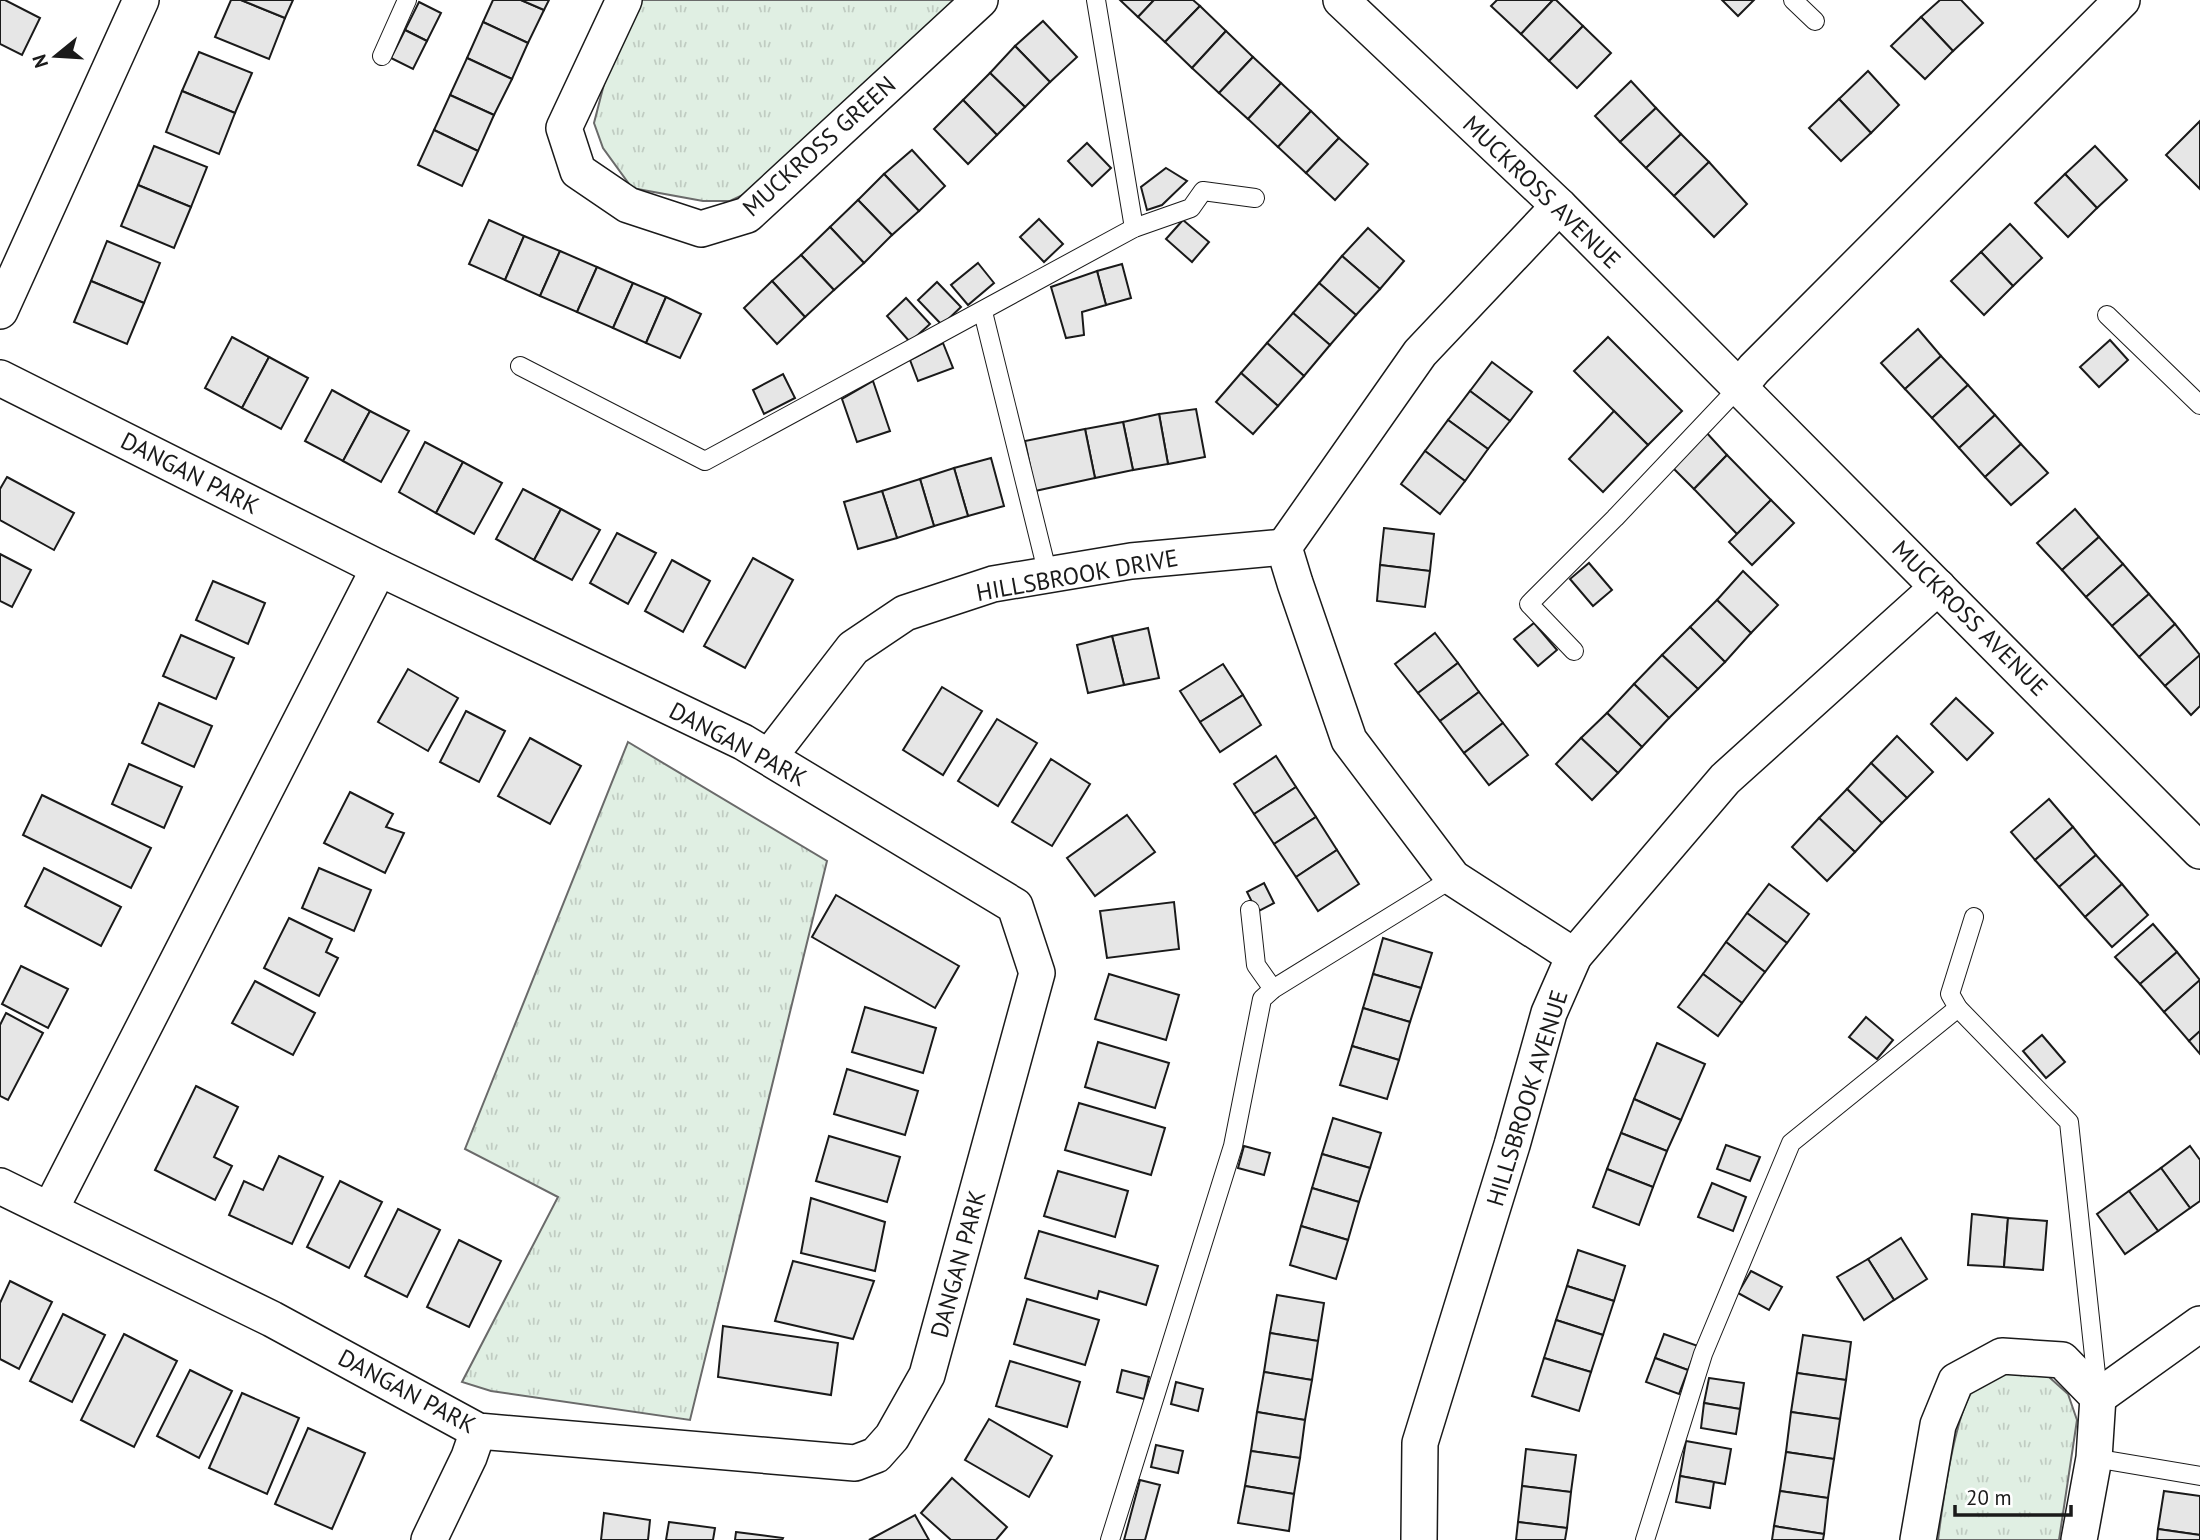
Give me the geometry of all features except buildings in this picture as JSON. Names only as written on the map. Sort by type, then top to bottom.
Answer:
[{"type":"street","points":[[0,312],[141,0]]},
{"type":"street","name":"MUCKROSS GREEN","points":[[624,0],[564,128],[578,171],[628,205],[701,229],[747,215],[980,0]]},
{"type":"street","name":"MUCKROSS AVENUE","points":[[1340,0],[1559,206],[2200,850]]},
{"type":"street","points":[[1740,386],[1762,360],[2122,0]]},
{"type":"street","points":[[1559,206],[1420,353],[1284,547],[1349,740],[1453,878],[1574,956]]},
{"type":"street","name":"DANGAN PARK","points":[[0,378],[379,568],[743,742],[1015,906],[1037,974],[927,1375],[892,1437],[876,1455],[855,1463],[478,1431],[272,1319],[0,1186]]},
{"type":"street","name":"HILLSBROOK DRIVE","points":[[769,757],[853,648],[905,613],[993,584],[1130,561],[1284,547]]},
{"type":"street","points":[[50,1210],[379,568]]},
{"type":"street","name":"HILLSBROOK AVENUE","points":[[1419,1540],[1420,1443],[1512,1145],[1549,1013],[1574,956],[1725,779],[1938,587]]},
{"type":"street","points":[[2098,1397],[2200,1324]]},
{"type":"street","points":[[1918,1540],[1938,1425],[1956,1381],[2002,1356],[2062,1360],[2098,1397],[2094,1458],[2079,1540]]},
{"type":"street","points":[[429,1540],[470,1457],[478,1431]]},
{"type":"lane","points":[[382,56],[407,0]]},
{"type":"lane","points":[[1096,0],[1134,228]]},
{"type":"lane","points":[[1793,0],[1815,21]]},
{"type":"lane","points":[[520,366],[705,461],[1134,228],[1191,208],[1203,191],[1255,198]]},
{"type":"lane","points":[[983,312],[1048,575]]},
{"type":"lane","points":[[2107,315],[2200,405]]},
{"type":"lane","points":[[1574,651],[1529,604],[1740,386]]},
{"type":"lane","points":[[1110,1540],[1233,1146],[1262,999],[1273,989],[1453,878]]},
{"type":"lane","points":[[1250,910],[1256,965],[1273,989]]},
{"type":"lane","points":[[1975,917],[1950,994],[1958,1008],[2069,1122],[2098,1397]]},
{"type":"lane","points":[[1645,1540],[1703,1354],[1791,1143],[1958,1008]]},
{"type":"lane","points":[[2094,1458],[2200,1476]]},
{"type":"green space","points":[[640,0],[957,0],[762,186],[730,201],[703,201],[632,188],[603,148],[594,123],[611,57]]},
{"type":"green space","points":[[628,742],[827,861],[690,1420],[491,1391],[462,1382],[558,1197],[465,1149]]},
{"type":"green space","points":[[2024,1370],[2049,1377],[2068,1394],[2077,1420],[2059,1540],[1938,1540],[1956,1434],[1970,1395],[1978,1384],[1988,1378]]}]
